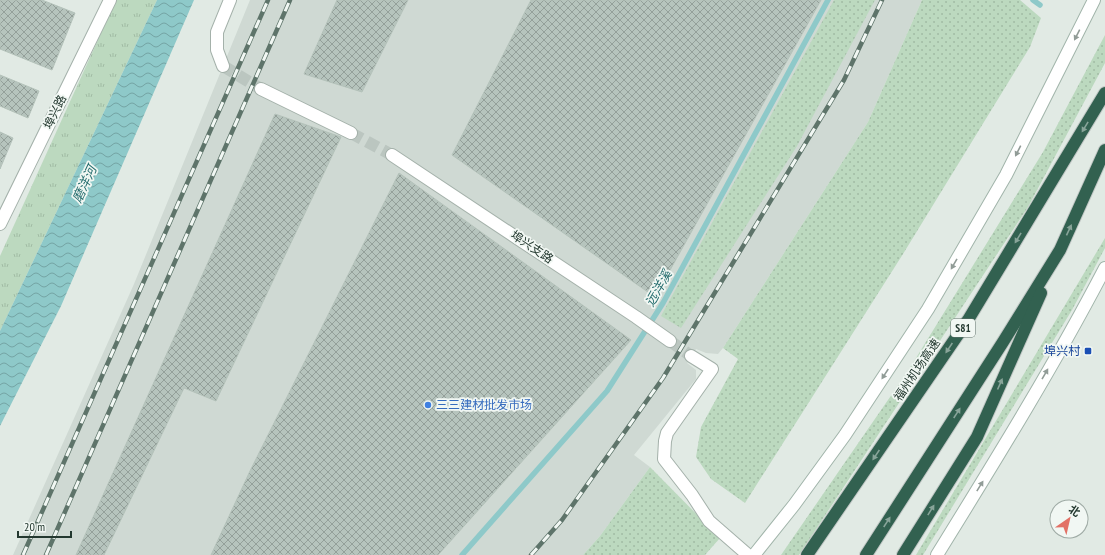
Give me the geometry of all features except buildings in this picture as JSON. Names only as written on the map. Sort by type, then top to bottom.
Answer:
[{"type":"highway","name":"福州机场高速","points":[[807,555],[968,320],[1105,93]]},
{"type":"highway","points":[[903,555],[977,437],[1105,150]]},
{"type":"highway","points":[[866,555],[1003,342],[1060,250]]},
{"type":"street","name":"埠兴路","points":[[0,224],[110,0]]},
{"type":"street","points":[[223,66],[217,50],[217,32],[230,0]]},
{"type":"street","points":[[754,555],[794,505],[845,435],[928,309],[1006,175],[1094,0]]},
{"type":"street","points":[[261,89],[351,133]]},
{"type":"street","name":"埠兴支路","points":[[392,154],[670,341]]},
{"type":"street","points":[[936,555],[985,478],[1085,306],[1105,268]]},
{"type":"street","points":[[691,356],[712,369],[667,433],[664,446],[664,459],[710,521],[748,555]]},
{"type":"shaded area","points":[[250,0],[922,0],[868,122],[723,348],[718,354],[706,353],[696,349],[687,363],[696,370],[696,379],[634,455],[650,467],[600,536],[583,555],[13,555],[134,284]]},
{"type":"green space","points":[[116,0],[157,0],[0,331],[0,256]]},
{"type":"green space","points":[[834,0],[875,0],[797,146],[681,328],[661,316]]},
{"type":"green space","points":[[922,0],[1020,0],[1041,18],[1030,47],[903,254],[745,503],[711,479],[696,457],[701,427],[738,359],[723,348],[868,122]]},
{"type":"green space","points":[[1105,35],[1105,63],[1028,207],[799,555],[781,555],[908,371],[1043,152]]},
{"type":"green space","points":[[1105,238],[1105,248],[1072,310],[923,555],[916,555]]},
{"type":"green space","points":[[650,467],[720,538],[705,555],[583,555],[600,536]]},
{"type":"water","name":"磨洋河","points":[[157,0],[194,0],[61,306],[0,426],[0,331]]},
{"type":"waterway","name":"远洋溪","points":[[462,555],[607,391],[663,303],[828,0]]},
{"type":"waterway","name":"远洋溪","points":[[1033,0],[1040,5]]},
{"type":"tunnel","points":[[223,66],[261,89]]},
{"type":"tunnel","points":[[351,133],[392,155]]},
{"type":"tunnel","points":[[670,341],[691,356]]},
{"type":"railway","points":[[23,555],[268,0]]},
{"type":"railway","points":[[46,555],[290,0]]},
{"type":"railway","points":[[531,555],[562,520],[663,378],[844,80],[882,0]]},
{"type":"place","name":"埠兴村","points":[[1088,351]]},
{"type":"place","name":"三三建材批发市场","points":[[428,405]]}]
